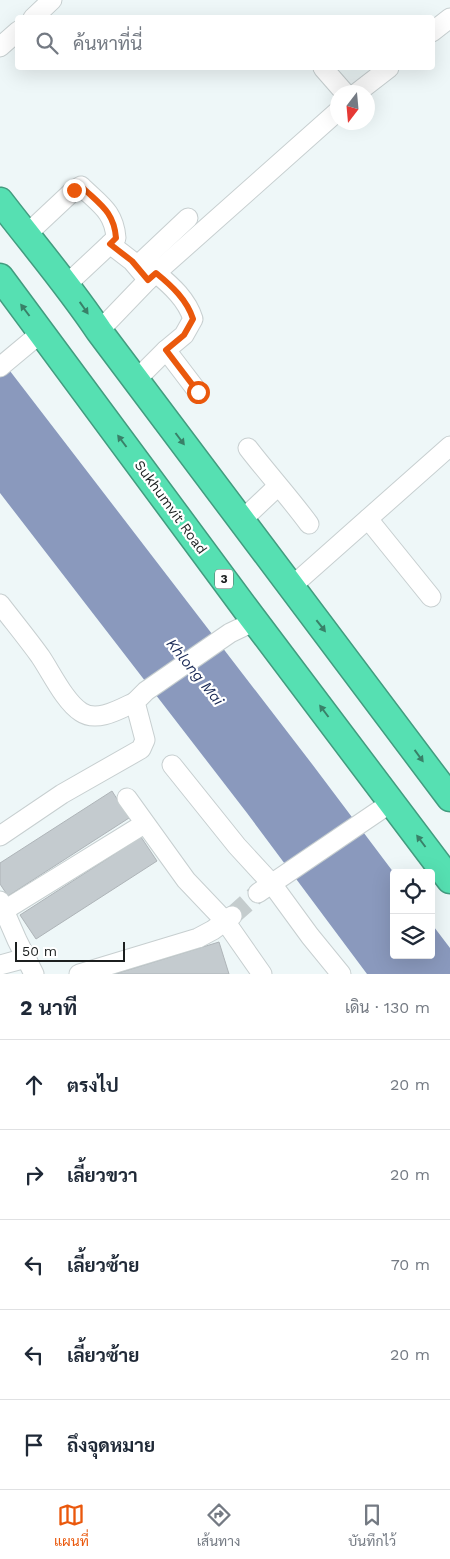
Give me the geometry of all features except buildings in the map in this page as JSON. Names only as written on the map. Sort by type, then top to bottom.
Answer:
[{"type":"highway","points":[[0,201],[79,302],[291,587],[448,788]]},
{"type":"highway","name":"Sukhumvit Road","points":[[0,277],[255,621],[382,809],[450,880]]},
{"type":"street","points":[[36,15],[52,0]]},
{"type":"street","points":[[435,30],[450,18]]},
{"type":"street","points":[[0,47],[15,34]]},
{"type":"street","points":[[325,70],[338,85]]},
{"type":"street","points":[[367,85],[386,70]]},
{"type":"street","points":[[147,273],[330,118]]},
{"type":"street","points":[[26,235],[74,190],[81,186],[104,207],[115,225],[116,238],[65,286]]},
{"type":"street","points":[[99,331],[147,273],[188,218]]},
{"type":"street","points":[[110,244],[147,273],[172,286],[190,309],[193,319],[184,335],[136,380]]},
{"type":"street","points":[[7,361],[42,332]]},
{"type":"street","points":[[166,350],[198,392]]},
{"type":"street","points":[[291,587],[450,446]]},
{"type":"street","points":[[248,448],[278,486],[292,500],[309,524]]},
{"type":"street","points":[[241,521],[278,486]]},
{"type":"street","points":[[368,519],[432,597]]},
{"type":"street","points":[[0,604],[40,656],[69,700],[81,713],[97,716],[114,713],[230,633],[255,621]]},
{"type":"street","points":[[0,836],[62,794],[142,748],[145,740],[141,696]]},
{"type":"street","points":[[172,765],[237,846],[272,884],[341,974]]},
{"type":"street","points":[[127,798],[186,880],[229,919],[262,974]]},
{"type":"street","points":[[272,884],[382,809]]},
{"type":"street","points":[[0,965],[30,966],[1,908],[144,824]]},
{"type":"street","points":[[79,974],[198,938],[229,919]]},
{"type":"water","name":"Khlong Mai","points":[[0,358],[391,869],[390,959],[435,959],[435,928],[450,948],[450,974],[367,974],[247,813],[0,493]]},
{"type":"tunnel","points":[[232,916],[258,893]]},
{"type":"route","points":[[74,190],[81,186],[104,207],[115,225],[116,238],[110,244],[132,261],[148,280],[156,273],[172,286],[190,309],[193,319],[184,335],[166,350],[198,392]]}]
